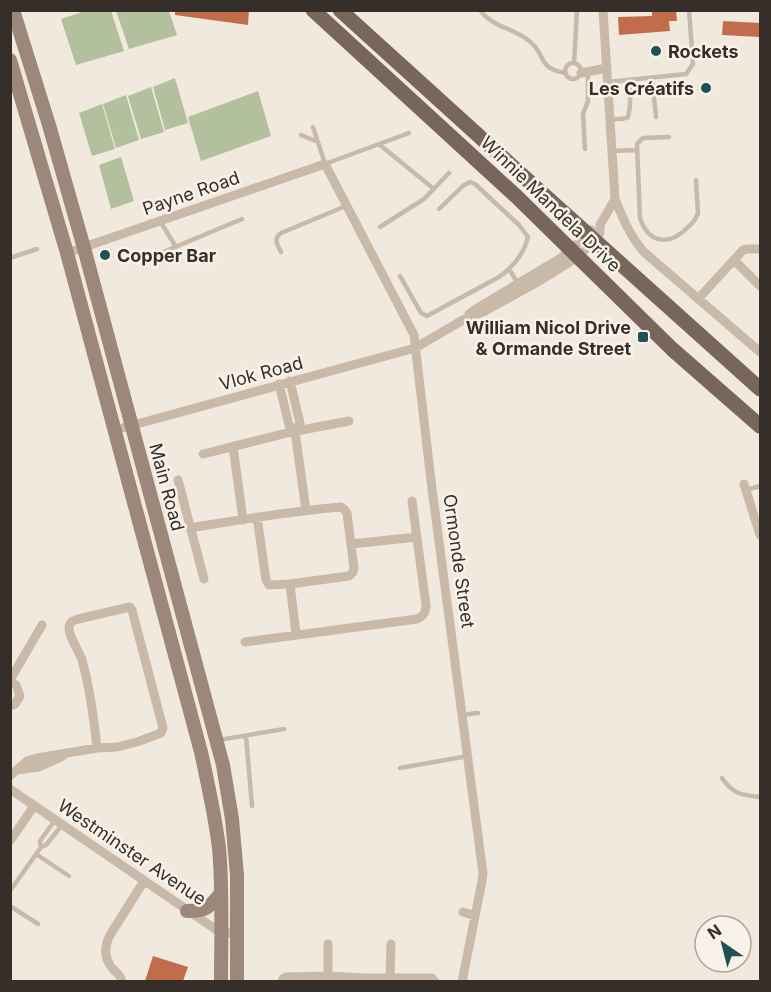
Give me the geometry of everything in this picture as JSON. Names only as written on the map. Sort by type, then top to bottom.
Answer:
[{"type":"main road","name":"Main Road","points":[[13,10],[84,248],[223,765],[232,819],[237,875],[237,981]]},
{"type":"main road","points":[[21,33],[21,22],[25,10]]},
{"type":"main road","name":"Winnie Mandela Drive","points":[[313,10],[476,158],[672,349],[760,426]]},
{"type":"main road","name":"Winnie Mandela Drive","points":[[340,10],[760,389]]},
{"type":"main road","name":"Main Road","points":[[10,60],[67,253],[201,752],[217,831],[221,893],[221,981]]},
{"type":"main road","points":[[187,911],[206,909],[221,893]]},
{"type":"street","points":[[603,10],[615,199],[624,223],[637,244],[657,264],[760,352]]},
{"type":"street","points":[[584,73],[607,68]]},
{"type":"street","name":"Payne Road","points":[[67,253],[325,164]]},
{"type":"street","name":"Ormonde Street","points":[[325,164],[413,332],[483,873],[462,981]]},
{"type":"street","points":[[505,286],[520,287],[566,266],[591,237],[600,233],[600,225],[615,199]]},
{"type":"street","points":[[698,299],[746,249],[760,249]]},
{"type":"street","points":[[734,260],[760,286]]},
{"type":"street","name":"Vlok Road","points":[[115,430],[415,348],[463,320],[505,286]]},
{"type":"street","points":[[290,381],[300,423],[295,432]]},
{"type":"street","points":[[279,384],[289,425],[295,432],[306,510]]},
{"type":"street","points":[[203,454],[349,421]]},
{"type":"street","points":[[233,446],[243,520]]},
{"type":"street","points":[[178,480],[204,579]]},
{"type":"street","points":[[745,487],[760,535]]},
{"type":"street","points":[[245,642],[421,617],[425,613],[426,605],[412,501]]},
{"type":"street","points":[[190,528],[257,517],[306,510],[343,508],[347,513],[353,572],[351,575],[271,585],[266,580],[257,517]]},
{"type":"street","points":[[351,544],[417,537]]},
{"type":"street","points":[[290,584],[296,634]]},
{"type":"street","points":[[14,773],[39,768],[68,754],[97,748],[117,747],[158,735],[163,731],[132,610],[129,607],[78,619],[70,624],[70,632],[85,672],[97,748]]},
{"type":"street","points":[[10,706],[15,704],[20,696],[16,685],[10,681],[42,625]]},
{"type":"street","name":"Westminster Avenue","points":[[10,789],[221,933]]},
{"type":"street","points":[[10,841],[34,806]]},
{"type":"street","points":[[122,981],[109,963],[106,944],[144,881]]},
{"type":"street","points":[[463,912],[475,916]]},
{"type":"street","points":[[221,933],[237,933]]},
{"type":"street","points":[[327,944],[328,976]]},
{"type":"street","points":[[390,978],[391,944]]},
{"type":"street","points":[[282,981],[286,977],[328,976],[364,980],[432,978],[435,981]]},
{"type":"lane","points":[[480,10],[492,23],[519,34],[532,43],[548,68],[566,73],[567,76],[575,79],[584,73]]},
{"type":"lane","points":[[574,63],[578,10]]},
{"type":"lane","points":[[608,82],[686,74],[693,64],[689,10]]},
{"type":"lane","points":[[566,73],[568,64],[574,63],[579,65],[584,73],[588,101],[584,114],[585,149]]},
{"type":"lane","points":[[652,78],[656,117]]},
{"type":"lane","points":[[610,118],[628,117],[630,80]]},
{"type":"lane","points":[[313,127],[325,164],[409,134]]},
{"type":"lane","points":[[301,135],[318,142]]},
{"type":"lane","points":[[669,136],[643,138],[637,144],[640,218],[642,225],[649,233],[662,240],[668,240],[682,233],[696,218],[698,207],[696,180]]},
{"type":"lane","points":[[380,145],[434,189]]},
{"type":"lane","points":[[612,151],[636,150]]},
{"type":"lane","points":[[380,227],[424,199],[449,172]]},
{"type":"lane","points":[[400,276],[422,313],[427,316],[505,286],[509,269],[525,249],[528,237],[519,225],[470,182],[439,209]]},
{"type":"lane","points":[[281,252],[276,240],[281,233],[346,206]]},
{"type":"lane","points":[[156,255],[242,219]]},
{"type":"lane","points":[[160,221],[176,247]]},
{"type":"lane","points":[[10,258],[37,249]]},
{"type":"lane","points":[[509,269],[520,287]]},
{"type":"lane","points":[[745,487],[760,486]]},
{"type":"lane","points":[[462,715],[478,713]]},
{"type":"lane","points":[[216,741],[284,729]]},
{"type":"lane","points":[[246,736],[252,806]]},
{"type":"lane","points":[[400,768],[468,756]]},
{"type":"lane","points":[[722,778],[731,790],[760,797]]},
{"type":"lane","points":[[40,847],[46,845],[59,823]]},
{"type":"lane","points":[[10,891],[36,854],[40,841],[59,823]]},
{"type":"lane","points":[[36,854],[69,876]]},
{"type":"lane","points":[[10,906],[38,924]]},
{"type":"green space","points":[[88,10],[111,11],[124,51],[76,65],[61,19]]},
{"type":"green space","points":[[116,11],[169,11],[177,35],[129,49]]},
{"type":"green space","points":[[175,78],[188,123],[165,130],[153,87]]},
{"type":"green space","points":[[151,87],[164,132],[141,139],[128,96]]},
{"type":"green space","points":[[258,91],[271,136],[201,161],[188,117]]},
{"type":"green space","points":[[126,95],[139,140],[116,148],[103,104]]},
{"type":"green space","points":[[102,104],[115,149],[92,156],[79,113]]},
{"type":"green space","points":[[121,157],[134,201],[111,209],[99,165]]},
{"type":"building","points":[[175,10],[249,10],[248,25],[175,15]]},
{"type":"building","points":[[652,10],[676,10],[677,21],[669,21],[670,31],[619,35],[618,17],[652,16]]},
{"type":"building","points":[[723,21],[760,23],[760,37],[722,35]]},
{"type":"building","points":[[153,956],[188,967],[183,981],[145,981]]},
{"type":"place","name":"Rockets","points":[[656,51]]},
{"type":"place","name":"Les Créatifs","points":[[706,88]]},
{"type":"place","name":"Copper Bar","points":[[105,255]]},
{"type":"place","name":"William Nicol Drive & Ormande Street","points":[[643,337]]}]
